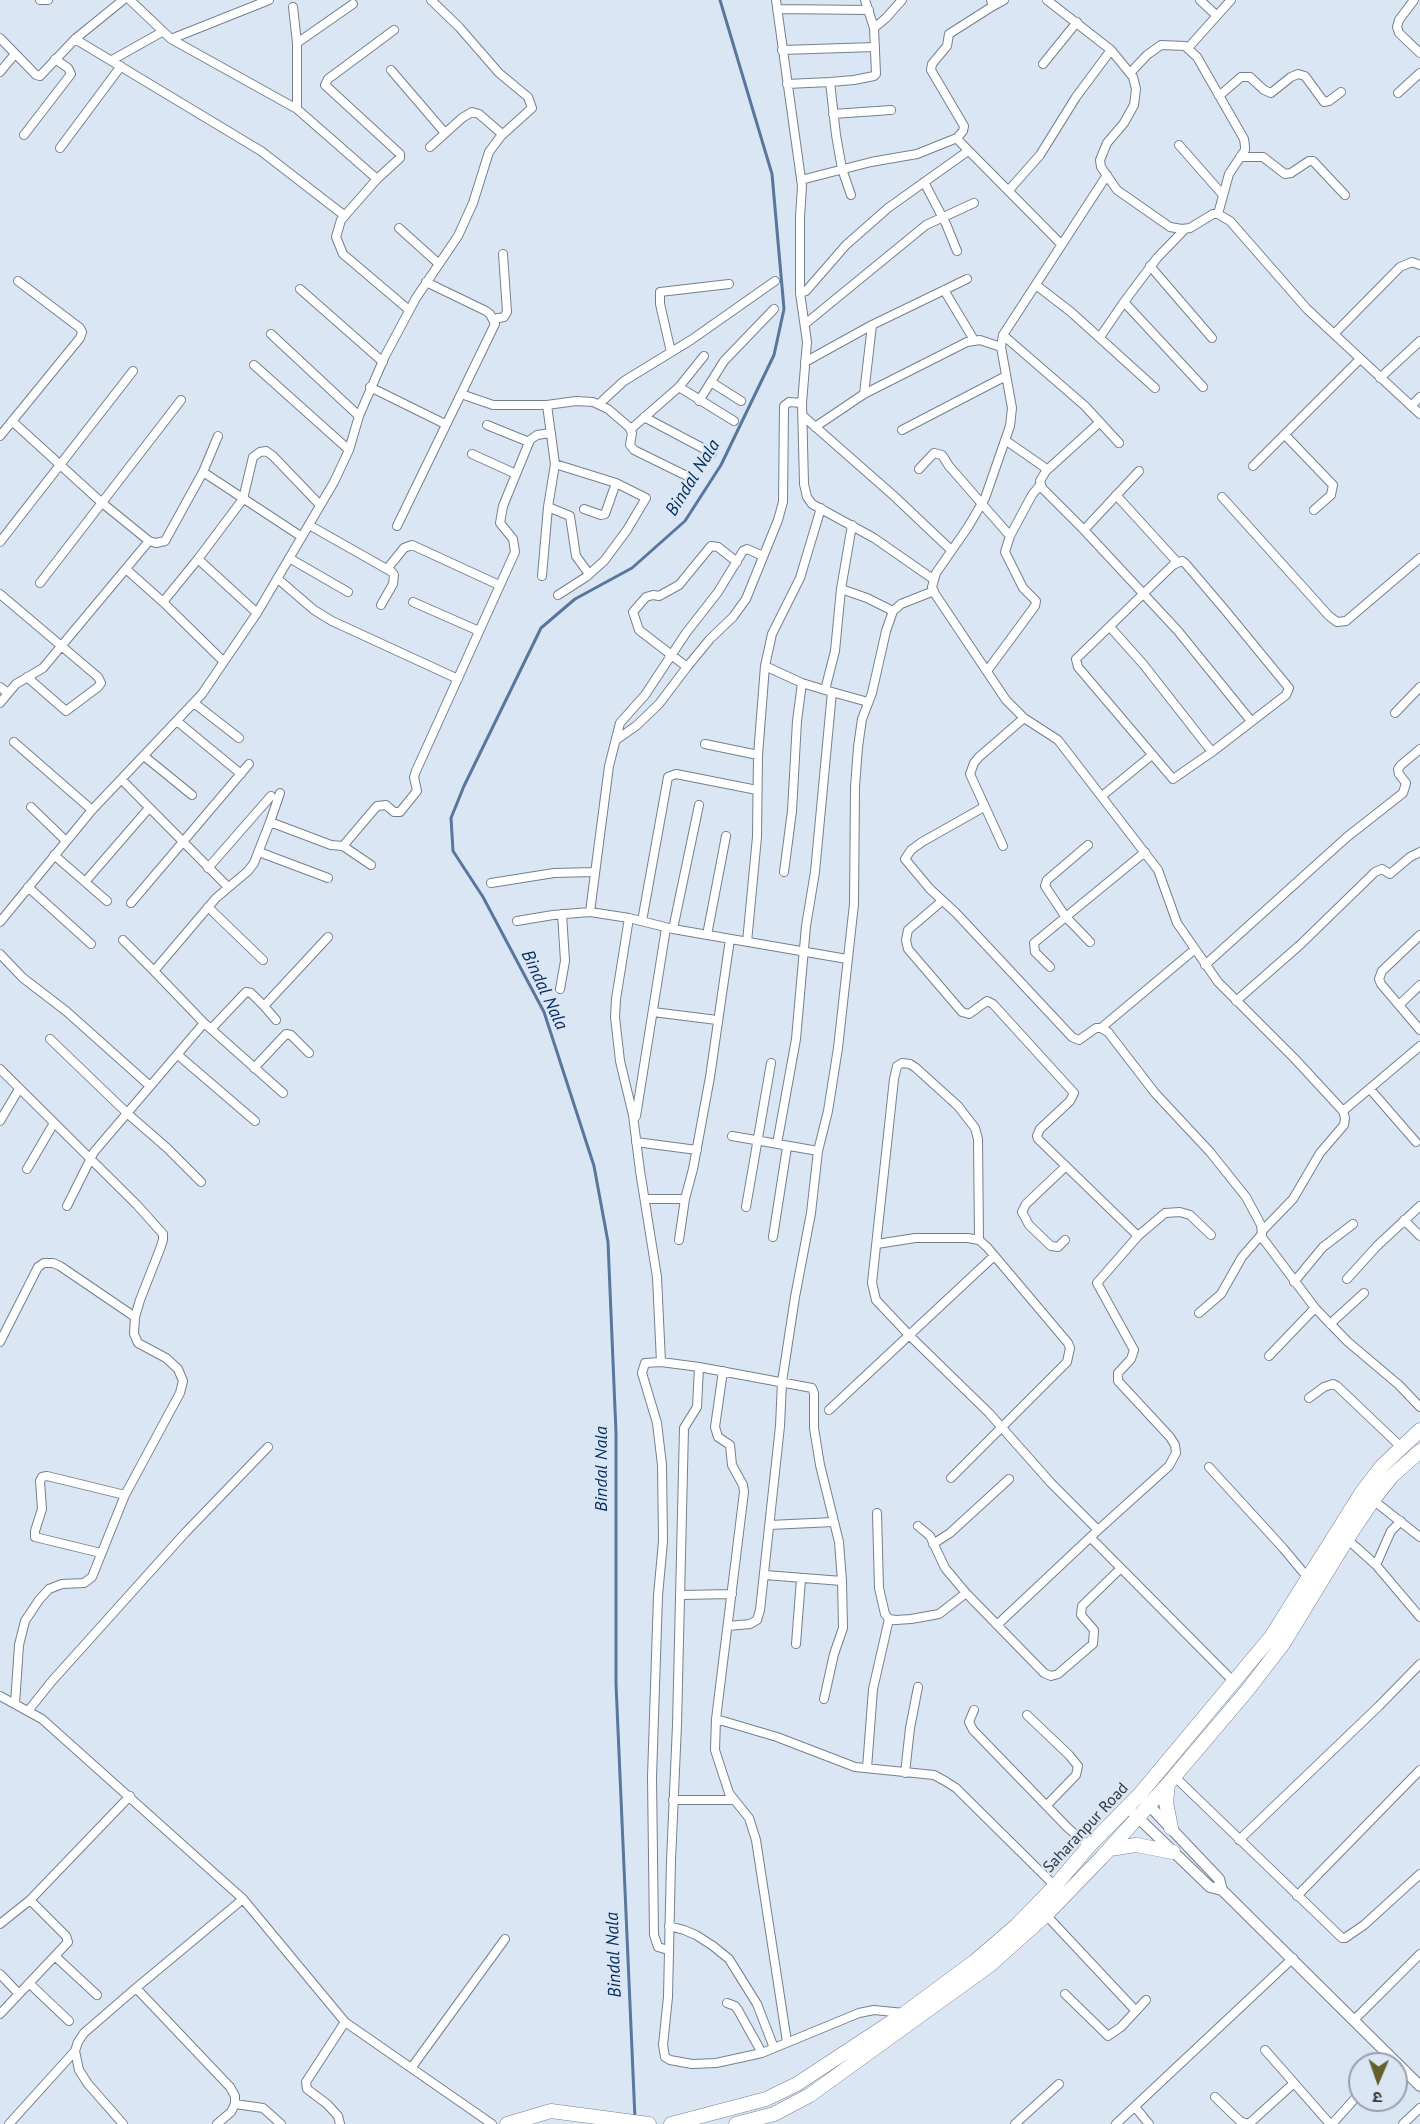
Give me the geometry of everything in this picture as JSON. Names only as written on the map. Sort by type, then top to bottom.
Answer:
[{"type":"main road","name":"Saharanpur Road","points":[[736,2124],[774,2114],[810,2096],[990,1965],[1046,1915],[1137,1818],[1144,1799],[1233,1681],[1277,1640],[1308,1578],[1362,1492],[1382,1466],[1420,1430]]},
{"type":"main road","name":"Saharanpur Road","points":[[671,2124],[766,2099],[797,2084],[905,2013],[974,1962],[1029,1914],[1127,1807],[1144,1799],[1171,1780],[1277,1640],[1373,1500],[1392,1476],[1420,1451]]},
{"type":"main road","points":[[1170,1828],[1167,1815],[1171,1780]]},
{"type":"main road","points":[[1110,1849],[1136,1845],[1173,1852]]},
{"type":"main road","points":[[507,2124],[551,2111],[649,2124]]},
{"type":"street","points":[[40,0],[48,0]]},
{"type":"street","points":[[0,38],[39,76],[75,39],[123,0]]},
{"type":"street","points":[[130,0],[171,39],[297,109],[376,179]]},
{"type":"street","points":[[171,39],[269,0]]},
{"type":"street","points":[[0,922],[92,810],[194,703],[257,613],[334,482],[349,450],[370,387],[409,310],[458,236],[473,203],[489,152],[502,134],[529,113],[532,108],[531,102],[500,73],[459,27],[431,0]]},
{"type":"street","points":[[787,84],[830,82],[874,76],[877,70],[874,28],[865,0]]},
{"type":"street","points":[[874,28],[902,0]]},
{"type":"street","points":[[801,180],[842,169],[918,154],[957,138],[964,126],[931,67],[945,50],[949,34],[992,3],[1004,0]]},
{"type":"street","points":[[1047,0],[1111,50],[1131,72],[1135,83],[1134,105],[1100,156],[1100,163],[1117,190],[1164,224],[1174,228],[1185,229],[1207,216],[1218,214],[1233,224],[1274,273],[1334,334],[1420,414]]},
{"type":"street","points":[[1200,0],[1216,15]]},
{"type":"street","points":[[1188,48],[1231,0]]},
{"type":"street","points":[[1413,0],[1399,20],[1397,27],[1399,33],[1420,53]]},
{"type":"street","points":[[297,43],[353,4]]},
{"type":"street","points":[[870,10],[776,5],[801,180],[800,293],[807,342],[802,403],[805,492],[809,501],[892,550],[933,579]]},
{"type":"street","points":[[293,7],[297,43],[297,109]]},
{"type":"street","points":[[1043,64],[1077,22]]},
{"type":"street","points":[[394,30],[328,80],[326,85],[399,152],[400,158],[376,179],[345,216],[337,229],[336,237],[343,254],[409,310]]},
{"type":"street","points":[[112,60],[162,32]]},
{"type":"street","points":[[75,39],[261,151],[345,216]]},
{"type":"street","points":[[1131,72],[1146,55],[1161,45],[1178,45],[1188,48],[1197,57],[1244,139],[1245,148],[1229,174],[1218,214]]},
{"type":"street","points":[[782,50],[875,47]]},
{"type":"street","points":[[1009,190],[1040,154],[1076,97],[1111,50]]},
{"type":"street","points":[[0,72],[15,54]]},
{"type":"street","points":[[24,135],[71,74],[68,68],[55,59]]},
{"type":"street","points":[[60,148],[121,66]]},
{"type":"street","points":[[391,70],[445,133]]},
{"type":"street","points":[[1398,93],[1420,73]]},
{"type":"street","points":[[1220,96],[1241,77],[1250,77],[1270,93],[1291,76],[1298,74],[1305,76],[1324,102],[1341,92]]},
{"type":"street","points":[[830,82],[842,169],[851,195]]},
{"type":"street","points":[[833,114],[891,110]]},
{"type":"street","points":[[430,147],[472,112],[479,114],[502,134]]},
{"type":"street","points":[[957,138],[1061,244]]},
{"type":"street","points":[[1179,145],[1223,195]]},
{"type":"street","points":[[800,293],[806,291],[846,245],[873,221],[907,193],[968,151]]},
{"type":"street","points":[[1240,157],[1263,157],[1285,174],[1291,174],[1309,161],[1313,161],[1345,195]]},
{"type":"street","points":[[1107,175],[1003,335],[1001,347],[1012,416],[982,503],[933,579],[934,591],[1006,700],[1024,718],[1058,740],[1158,870],[1177,923],[1205,965],[1236,1001],[1295,1059],[1342,1111],[1345,1118],[1344,1125],[1320,1153],[1293,1199],[1242,1257],[1221,1294],[1199,1313]]},
{"type":"street","points":[[924,182],[957,251]]},
{"type":"street","points":[[805,324],[920,230],[942,216],[974,203]]},
{"type":"street","points":[[399,228],[440,264]]},
{"type":"street","points":[[1100,337],[1150,266],[1185,229]]},
{"type":"street","points":[[493,319],[504,317],[507,312],[503,254]]},
{"type":"street","points":[[1334,334],[1400,267],[1412,262],[1420,265]]},
{"type":"street","points":[[1150,266],[1212,338]]},
{"type":"street","points":[[805,362],[872,325],[967,279]]},
{"type":"street","points":[[0,434],[80,338],[82,332],[80,328],[18,281]]},
{"type":"street","points":[[599,404],[624,381],[775,281]]},
{"type":"street","points":[[397,526],[493,330],[493,319],[486,311],[426,282]]},
{"type":"street","points":[[671,352],[660,304],[660,292],[729,284]]},
{"type":"street","points":[[1036,285],[1100,337],[1155,388]]},
{"type":"street","points":[[300,289],[383,362]]},
{"type":"street","points":[[944,290],[974,340]]},
{"type":"street","points":[[1124,302],[1203,387]]},
{"type":"street","points":[[699,401],[728,357],[774,309]]},
{"type":"street","points":[[864,394],[872,325]]},
{"type":"street","points":[[271,334],[359,416]]},
{"type":"street","points":[[1003,335],[1085,406],[1119,443]]},
{"type":"street","points":[[815,428],[864,394],[967,342],[974,340],[1001,347]]},
{"type":"street","points":[[1380,378],[1420,341]]},
{"type":"street","points":[[693,479],[634,450],[630,445],[631,429],[678,387],[704,356]]},
{"type":"street","points":[[1253,466],[1360,359]]},
{"type":"street","points":[[254,365],[349,450]]},
{"type":"street","points":[[0,542],[133,371]]},
{"type":"street","points":[[902,430],[1006,376]]},
{"type":"street","points":[[711,382],[741,401]]},
{"type":"street","points":[[370,387],[445,424]]},
{"type":"street","points":[[678,387],[734,421]]},
{"type":"street","points":[[461,394],[488,404],[548,405],[576,401],[599,404],[622,419],[631,429]]},
{"type":"street","points":[[1411,406],[1420,397]]},
{"type":"street","points":[[40,583],[181,400]]},
{"type":"street","points":[[615,740],[636,726],[659,704],[687,667],[742,606],[778,520],[784,496],[784,406],[789,402],[802,403]]},
{"type":"street","points":[[542,576],[548,507],[555,464],[548,405]]},
{"type":"street","points":[[803,416],[951,550]]},
{"type":"street","points":[[644,417],[712,453]]},
{"type":"street","points":[[12,421],[101,502],[149,541],[156,543],[165,541],[203,472],[218,436]]},
{"type":"street","points":[[987,671],[1035,606],[1034,598],[1023,588],[1005,552],[1010,536],[1046,471],[1100,422]]},
{"type":"street","points":[[487,425],[529,442]]},
{"type":"street","points":[[343,846],[377,806],[386,805],[394,812],[400,812],[417,791],[414,777],[416,771],[515,552],[513,539],[500,524],[503,506],[529,442],[534,436],[551,433]]},
{"type":"street","points":[[1285,435],[1334,485],[1330,495],[1314,510]]},
{"type":"street","points":[[1005,440],[1041,464],[1046,471]]},
{"type":"street","points":[[163,602],[243,499],[256,453],[266,452],[273,456],[320,505]]},
{"type":"street","points":[[919,469],[932,454],[939,453],[1010,536]]},
{"type":"street","points":[[472,454],[516,474]]},
{"type":"street","points":[[555,464],[616,483],[644,496],[645,500],[604,561],[589,574],[558,594]]},
{"type":"street","points":[[1084,530],[1140,471]]},
{"type":"street","points":[[203,472],[302,537]]},
{"type":"street","points":[[584,509],[601,515],[605,514],[616,483]]},
{"type":"street","points":[[1040,484],[1206,664],[1251,721]]},
{"type":"street","points":[[1116,495],[1177,562],[1185,563],[1289,688],[1286,695],[1173,779],[1076,663],[1078,657],[1177,562]]},
{"type":"street","points":[[1222,497],[1329,616],[1337,622],[1346,621],[1420,558]]},
{"type":"street","points":[[548,507],[570,516],[574,550],[579,562],[589,574]]},
{"type":"street","points":[[747,942],[757,837],[758,755],[765,666],[772,634],[800,578],[820,508]]},
{"type":"street","points":[[309,525],[394,575],[381,605]]},
{"type":"street","points":[[777,1144],[796,1039],[806,926],[815,872],[828,691],[852,525]]},
{"type":"street","points":[[0,703],[16,684],[39,672],[149,541]]},
{"type":"street","points":[[387,569],[404,548],[412,545],[499,585]]},
{"type":"street","points":[[687,667],[639,630],[633,615],[634,608],[646,597],[659,596],[679,585],[711,546],[718,547],[737,562]]},
{"type":"street","points":[[590,912],[609,766],[620,723],[637,706],[745,550],[763,556]]},
{"type":"street","points":[[290,558],[348,592]]},
{"type":"street","points":[[198,559],[257,613]]},
{"type":"street","points":[[126,569],[223,661]]},
{"type":"street","points":[[278,579],[314,610],[332,621],[458,678]]},
{"type":"street","points":[[841,589],[884,605],[893,611]]},
{"type":"street","points":[[728,1626],[750,1624],[757,1620],[760,1610],[780,1426],[782,1382],[811,1213],[818,1151],[828,1111],[838,1048],[854,904],[857,757],[862,720],[872,693],[886,631],[893,611],[901,604],[934,591]]},
{"type":"street","points":[[0,594],[98,677],[101,683],[66,711],[27,677]]},
{"type":"street","points":[[413,602],[479,631]]},
{"type":"street","points":[[1110,627],[1143,664],[1212,752]]},
{"type":"street","points":[[765,666],[802,683],[868,702]]},
{"type":"street","points":[[784,872],[792,811],[796,731],[802,683]]},
{"type":"street","points":[[0,687],[8,693]]},
{"type":"street","points":[[1395,713],[1420,687]]},
{"type":"street","points":[[194,703],[239,738]]},
{"type":"street","points":[[1003,846],[970,778],[970,769],[979,757],[1024,718]]},
{"type":"street","points":[[178,722],[241,774]]},
{"type":"street","points":[[14,742],[92,810]]},
{"type":"street","points":[[705,744],[758,755]]},
{"type":"street","points":[[1205,965],[1347,837],[1403,794],[1406,783],[1398,769],[1420,749]]},
{"type":"street","points":[[1102,796],[1152,755]]},
{"type":"street","points":[[144,756],[192,795]]},
{"type":"street","points":[[131,903],[249,764]]},
{"type":"street","points":[[642,921],[668,777],[676,774],[757,790]]},
{"type":"street","points":[[122,780],[228,887]]},
{"type":"street","points":[[154,971],[207,907],[248,871],[259,852],[270,822],[275,795],[208,868]]},
{"type":"street","points":[[634,1125],[652,1012],[699,805]]},
{"type":"street","points":[[31,807],[66,841]]},
{"type":"street","points":[[984,807],[922,842],[906,855],[905,859],[907,864],[1072,1037],[1079,1040],[1096,1028],[1101,1028],[1194,950]]},
{"type":"street","points":[[85,882],[149,808]]},
{"type":"street","points":[[270,822],[331,846],[343,846],[371,865]]},
{"type":"street","points":[[707,935],[726,836]]},
{"type":"street","points":[[1088,845],[1045,884],[1065,916],[1090,942]]},
{"type":"street","points":[[259,852],[328,878]]},
{"type":"street","points":[[1050,967],[1035,952],[1034,943],[1145,852]]},
{"type":"street","points":[[1236,1001],[1301,944],[1375,872],[1382,869],[1390,874],[1410,857],[1420,852]]},
{"type":"street","points":[[54,855],[107,902]]},
{"type":"street","points":[[491,883],[554,873],[594,872]]},
{"type":"street","points":[[28,887],[91,944]]},
{"type":"street","points":[[942,901],[908,930],[906,940],[908,949],[962,1012],[969,1014],[987,1001],[993,1004],[1071,1089],[1074,1094],[1073,1098],[1040,1129],[1037,1136],[1040,1142],[1138,1236]]},
{"type":"street","points":[[207,907],[263,960]]},
{"type":"street","points":[[517,921],[590,912],[629,918],[670,929],[847,959]]},
{"type":"street","points":[[560,989],[565,961],[562,914]]},
{"type":"street","points":[[629,918],[615,1017],[620,1061],[634,1125],[657,1277],[662,1362]]},
{"type":"street","points":[[1420,935],[1380,975],[1381,984],[1420,1030]]},
{"type":"street","points":[[264,1006],[328,937]]},
{"type":"street","points":[[679,1240],[684,1199],[697,1150],[710,1077],[729,939]]},
{"type":"street","points":[[123,940],[208,1026],[283,1093]]},
{"type":"street","points":[[0,954],[23,978],[66,1011],[150,1086]]},
{"type":"street","points":[[1399,1005],[1420,985]]},
{"type":"street","points":[[67,1206],[90,1159],[150,1086],[178,1055],[246,992],[251,993],[276,1020]]},
{"type":"street","points":[[652,1012],[717,1020]]},
{"type":"street","points":[[1101,1028],[1108,1032],[1155,1093],[1236,1184],[1252,1209],[1261,1234],[1315,1308],[1420,1407]]},
{"type":"street","points":[[254,1068],[286,1034],[291,1035],[309,1053]]},
{"type":"street","points":[[50,1039],[201,1182]]},
{"type":"street","points":[[1342,1111],[1420,1046]]},
{"type":"street","points":[[178,1055],[255,1121]]},
{"type":"street","points":[[746,1207],[771,1063]]},
{"type":"street","points":[[979,1240],[978,1139],[975,1128],[958,1106],[916,1068],[902,1063],[894,1072],[872,1283],[876,1300],[1098,1530]]},
{"type":"street","points":[[0,1069],[144,1212],[163,1234],[160,1249],[143,1289],[134,1334],[138,1343],[166,1358],[178,1368],[183,1381],[182,1387],[125,1494],[89,1581],[84,1584],[62,1584],[49,1589],[25,1621],[19,1645],[15,1704]]},
{"type":"street","points":[[0,1121],[19,1089]]},
{"type":"street","points":[[1370,1089],[1416,1142]]},
{"type":"street","points":[[27,1169],[54,1123]]},
{"type":"street","points":[[732,1136],[818,1151]]},
{"type":"street","points":[[636,1142],[697,1150]]},
{"type":"street","points":[[774,1237],[787,1147]]},
{"type":"street","points":[[1065,1240],[1058,1247],[1051,1246],[1029,1225],[1022,1212],[1026,1204],[1066,1166]]},
{"type":"street","points":[[645,1200],[684,1199]]},
{"type":"street","points":[[1347,1279],[1377,1246],[1420,1206]]},
{"type":"street","points":[[997,1626],[1169,1466],[1176,1453],[1170,1437],[1118,1381],[1118,1373],[1131,1359],[1134,1350],[1097,1283],[1138,1236],[1165,1213],[1179,1212],[1190,1215],[1211,1235]]},
{"type":"street","points":[[1404,1220],[1420,1236]]},
{"type":"street","points":[[1294,1282],[1323,1247],[1353,1224]]},
{"type":"street","points":[[877,1244],[915,1238],[979,1240],[1070,1348],[1067,1362],[951,1478]]},
{"type":"street","points":[[829,1410],[994,1256]]},
{"type":"street","points":[[0,1342],[38,1267],[44,1263],[60,1266],[135,1320]]},
{"type":"street","points":[[1330,1324],[1364,1293]]},
{"type":"street","points":[[1269,1356],[1315,1308]]},
{"type":"street","points":[[668,1950],[658,1947],[654,1935],[652,1777],[658,1596],[663,1541],[662,1465],[657,1423],[642,1373],[645,1363],[662,1362],[699,1366],[812,1388],[814,1428],[839,1542],[842,1581],[843,1628],[834,1654],[824,1699]]},
{"type":"street","points":[[699,1366],[697,1407],[684,1428],[668,1997],[663,2045],[665,2057],[681,2062],[703,2064],[762,2053],[859,2013],[874,2010],[905,2013],[920,2018]]},
{"type":"street","points":[[723,1371],[715,1427],[718,1437],[730,1445],[732,1465],[743,1485],[744,1492],[716,1719],[715,1750],[733,1800],[749,1818],[759,1849],[787,2042]]},
{"type":"street","points":[[1309,1398],[1324,1387],[1337,1386],[1401,1447]]},
{"type":"street","points":[[28,1711],[59,1673],[185,1533],[268,1447]]},
{"type":"street","points":[[1209,1467],[1308,1578]]},
{"type":"street","points":[[101,1553],[35,1537],[34,1531],[42,1509],[40,1481],[42,1477],[47,1476],[125,1494]]},
{"type":"street","points":[[933,1544],[950,1533],[1009,1479]]},
{"type":"street","points":[[1373,1500],[1420,1537]]},
{"type":"street","points":[[877,1514],[879,1588],[885,1614],[889,1618],[911,1619],[939,1614],[966,1593]]},
{"type":"street","points":[[1376,1564],[1391,1531],[1401,1521]]},
{"type":"street","points":[[770,1525],[833,1522]]},
{"type":"street","points":[[918,1526],[927,1533],[945,1568],[966,1593],[1044,1673],[1051,1676],[1093,1644],[1094,1630],[1082,1615],[1082,1606],[1120,1569]]},
{"type":"street","points":[[1091,1538],[1233,1681]]},
{"type":"street","points":[[1347,1539],[1376,1564],[1420,1617]]},
{"type":"street","points":[[765,1575],[842,1581]]},
{"type":"street","points":[[796,1644],[801,1579]]},
{"type":"street","points":[[681,1595],[732,1594]]},
{"type":"street","points":[[867,1768],[873,1689],[889,1618]]},
{"type":"street","points":[[1239,1840],[1420,1664]]},
{"type":"street","points":[[905,1773],[918,1687]]},
{"type":"street","points":[[0,1696],[42,1719],[243,1899],[345,2022],[492,2124]]},
{"type":"street","points":[[974,1710],[970,1718],[970,1726],[1068,1828],[1089,1846]]},
{"type":"street","points":[[1027,1715],[1078,1766],[1076,1775],[1047,1805]]},
{"type":"street","points":[[716,1719],[777,1737],[855,1767],[934,1775],[956,1788],[1055,1886]]},
{"type":"street","points":[[1297,1896],[1420,1770]]},
{"type":"street","points":[[1171,1780],[1239,1840],[1339,1936],[1345,1938],[1364,1925],[1420,1874]]},
{"type":"street","points":[[0,1924],[30,1900],[130,1796]]},
{"type":"street","points":[[1144,1799],[1219,1879],[1222,1890]]},
{"type":"street","points":[[673,1800],[733,1800]]},
{"type":"street","points":[[1127,1807],[1210,1887],[1222,1890],[1293,1958],[1354,2020],[1381,2052]]},
{"type":"street","points":[[9,2124],[75,2051],[84,2033],[243,1899]]},
{"type":"street","points":[[0,2014],[69,1942],[66,1936],[30,1900]]},
{"type":"street","points":[[1046,1915],[1136,2011]]},
{"type":"street","points":[[669,1926],[696,1935],[729,1959],[757,2004],[774,2048]]},
{"type":"street","points":[[412,2067],[505,1939]]},
{"type":"street","points":[[1354,2020],[1420,1954]]},
{"type":"street","points":[[56,1957],[97,1995]]},
{"type":"street","points":[[1116,2124],[1293,1958]]},
{"type":"street","points":[[0,1974],[19,1994]]},
{"type":"street","points":[[29,1983],[69,2021]]},
{"type":"street","points":[[136,1988],[230,2087],[235,2096],[235,2104],[231,2112],[217,2124]]},
{"type":"street","points":[[1065,1994],[1108,2036],[1121,2028],[1146,2000]]},
{"type":"street","points":[[727,2003],[738,2010],[762,2053]]},
{"type":"street","points":[[340,2124],[338,2116],[327,2104],[307,2090],[306,2082],[345,2022]]},
{"type":"street","points":[[1265,2050],[1331,2124],[1348,2106]]},
{"type":"street","points":[[75,2051],[79,2070],[88,2084],[123,2124]]},
{"type":"street","points":[[1408,2076],[1420,2086]]},
{"type":"street","points":[[1215,2097],[1239,2121],[1247,2124],[1294,2083]]},
{"type":"street","points":[[1015,2124],[1059,2084]]},
{"type":"street","points":[[235,2104],[263,2108],[281,2124]]},
{"type":"street","points":[[1135,2107],[1149,2124]]},
{"type":"street","points":[[1403,2124],[1420,2108]]},
{"type":"waterway","name":"Bindal Nala","points":[[635,2119],[616,1684],[616,1433],[608,1242],[594,1166],[544,1012],[483,897],[453,851],[451,818],[464,786],[541,628],[575,599],[632,568],[685,521],[721,465],[774,355],[784,309],[772,174],[720,0]]}]
